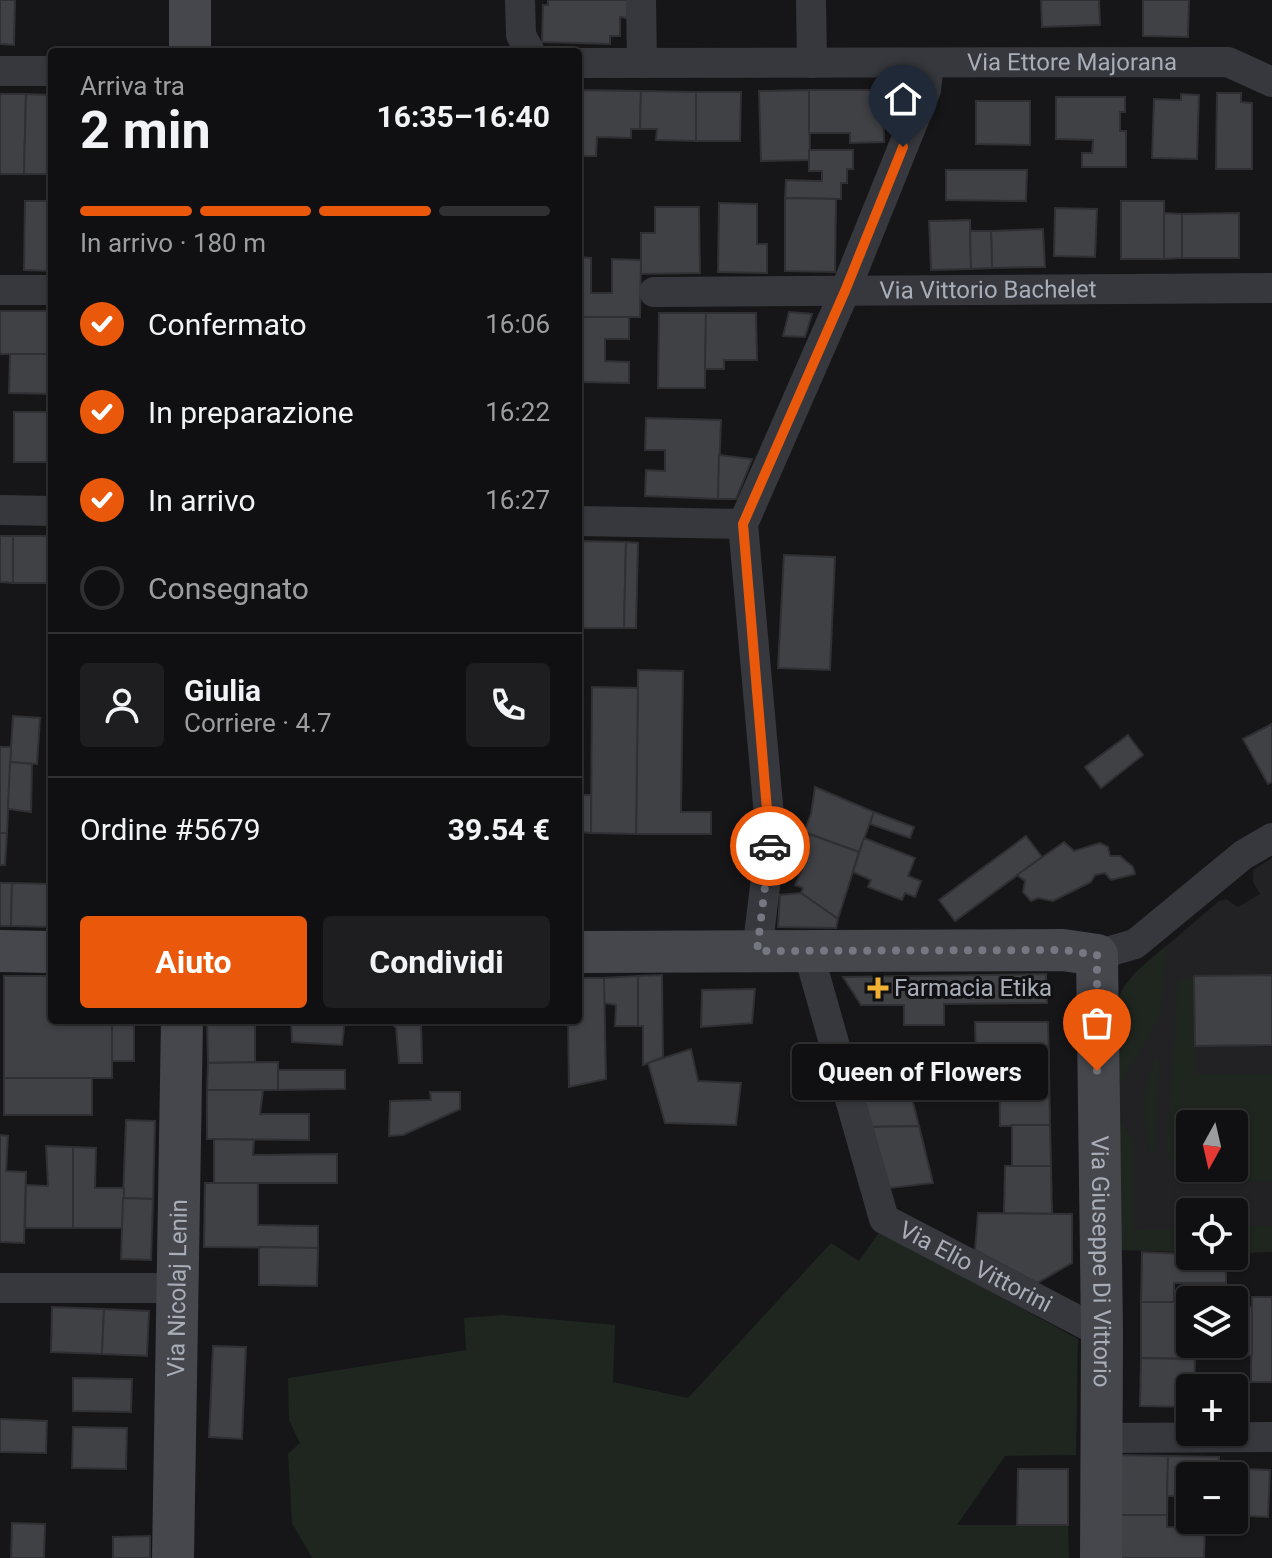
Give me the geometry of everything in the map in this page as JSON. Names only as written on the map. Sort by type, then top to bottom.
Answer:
[{"type":"street","points":[[190,0],[190,48]]},
{"type":"street","points":[[520,0],[521,35],[528,48]]},
{"type":"street","points":[[641,0],[642,63]]},
{"type":"street","points":[[811,0],[812,63]]},
{"type":"street","name":"Via Ettore Majorana","points":[[582,63],[1228,62],[1272,82]]},
{"type":"street","points":[[757,951],[771,838],[743,524],[845,291],[926,90],[929,63]]},
{"type":"street","points":[[0,71],[48,71]]},
{"type":"street","name":"Via Vittorio Bachelet","points":[[654,292],[1272,288]]},
{"type":"street","points":[[0,290],[48,290]]},
{"type":"street","points":[[0,510],[48,511]]},
{"type":"street","points":[[582,521],[743,524]]},
{"type":"street","points":[[582,952],[1063,950],[1097,955],[1135,944],[1243,855],[1272,838]]},
{"type":"street","points":[[0,951],[48,952]]},
{"type":"street","name":"Via Elio Vittorini","points":[[808,951],[884,1219],[1102,1333]]},
{"type":"street","name":"Via Giuseppe Di Vittorio","points":[[1097,955],[1102,1333],[1101,1558]]},
{"type":"street","name":"Via Nicolaj Lenin","points":[[173,1558],[182,1024]]},
{"type":"street","points":[[0,1288],[179,1288]]},
{"type":"street","points":[[1101,1438],[1272,1437]]},
{"type":"shaded area","points":[[1272,858],[1272,1252],[1248,1253],[1248,1198],[1176,1198],[1176,1252],[1120,1250],[1118,999],[1136,972],[1219,901],[1226,899],[1238,907],[1260,894],[1253,882],[1253,870]]},
{"type":"shaded area","points":[[1166,946],[1161,1014],[1120,1085],[1118,999],[1133,976]]},
{"type":"shaded area","points":[[1194,976],[1195,1074],[1272,1074],[1272,1181],[1248,1181],[1248,1110],[1176,1110],[1176,1173],[1167,1153],[1178,980]]},
{"type":"shaded area","points":[[1160,1057],[1153,1159],[1145,1121],[1145,1099],[1154,1061]]},
{"type":"shaded area","points":[[1119,1117],[1133,1141],[1134,1230],[1176,1228],[1176,1252],[1120,1250]]},
{"type":"shaded area","points":[[1272,1225],[1272,1252],[1248,1253],[1248,1226]]},
{"type":"shaded area","points":[[880,1231],[1078,1339],[1076,1455],[1005,1456],[957,1525],[1068,1525],[1069,1558],[312,1558],[292,1523],[288,1454],[300,1443],[289,1420],[288,1378],[466,1350],[464,1318],[503,1315],[615,1325],[613,1382],[688,1398],[831,1243],[859,1261]]},
{"type":"building","points":[[0,0],[15,0],[14,45],[0,44]]},
{"type":"building","points":[[548,0],[628,0],[627,18],[620,17],[620,36],[610,36],[610,44],[542,42],[543,5],[548,5]]},
{"type":"building","points":[[1041,0],[1099,0],[1100,25],[1042,27]]},
{"type":"building","points":[[1143,0],[1189,0],[1188,37],[1143,36]]},
{"type":"building","points":[[582,90],[641,91],[640,129],[631,129],[631,138],[597,137],[596,156],[582,156]]},
{"type":"building","points":[[809,90],[810,160],[761,161],[759,91]]},
{"type":"building","points":[[809,90],[883,90],[884,142],[850,143],[850,133],[809,133]]},
{"type":"building","points":[[641,91],[696,92],[696,141],[656,140],[657,129],[640,129]]},
{"type":"building","points":[[696,92],[741,92],[740,141],[696,141]]},
{"type":"building","points":[[1217,93],[1241,93],[1241,102],[1252,103],[1252,169],[1216,169]]},
{"type":"building","points":[[0,94],[26,94],[24,174],[0,174]]},
{"type":"building","points":[[26,94],[48,95],[48,174],[24,174]]},
{"type":"building","points":[[1181,94],[1199,95],[1197,159],[1152,158],[1154,99],[1181,100]]},
{"type":"building","points":[[1056,97],[1125,97],[1125,112],[1120,112],[1120,131],[1126,131],[1126,167],[1082,167],[1082,153],[1092,153],[1093,140],[1056,139]]},
{"type":"building","points":[[976,101],[1030,101],[1030,145],[976,144]]},
{"type":"building","points":[[809,150],[853,150],[853,169],[847,169],[847,183],[841,183],[841,199],[785,198],[786,180],[822,181],[822,171],[809,171]]},
{"type":"building","points":[[946,170],[1027,170],[1026,201],[946,200]]},
{"type":"building","points":[[785,198],[836,199],[835,272],[785,271]]},
{"type":"building","points":[[25,201],[48,201],[48,271],[24,270]]},
{"type":"building","points":[[1121,201],[1164,201],[1164,259],[1121,259]]},
{"type":"building","points":[[719,203],[757,204],[757,244],[767,244],[767,273],[718,272]]},
{"type":"building","points":[[655,207],[699,207],[700,273],[641,274],[641,233],[655,233]]},
{"type":"building","points":[[1055,208],[1097,209],[1095,257],[1054,256]]},
{"type":"building","points":[[1164,213],[1182,214],[1182,258],[1164,259]]},
{"type":"building","points":[[1239,213],[1239,258],[1182,258],[1182,214]]},
{"type":"building","points":[[970,220],[971,269],[931,270],[929,221]]},
{"type":"building","points":[[1043,229],[1045,267],[992,268],[991,231]]},
{"type":"building","points":[[970,231],[991,231],[992,268],[971,269]]},
{"type":"building","points":[[582,257],[591,258],[591,293],[612,293],[612,259],[641,260],[640,317],[582,317]]},
{"type":"building","points":[[0,311],[48,311],[48,354],[0,354]]},
{"type":"building","points":[[789,312],[812,314],[805,337],[783,336]]},
{"type":"building","points":[[659,313],[706,313],[705,388],[658,388]]},
{"type":"building","points":[[706,313],[756,313],[757,360],[724,360],[724,369],[705,369]]},
{"type":"building","points":[[582,317],[629,317],[629,339],[605,339],[605,361],[629,362],[629,383],[582,382]]},
{"type":"building","points":[[10,354],[48,354],[48,394],[9,393]]},
{"type":"building","points":[[14,412],[48,412],[48,462],[14,462]]},
{"type":"building","points":[[646,418],[721,420],[718,499],[645,496],[646,470],[665,471],[665,450],[645,450]]},
{"type":"building","points":[[719,455],[752,459],[736,499],[718,499]]},
{"type":"building","points":[[0,536],[13,536],[13,583],[0,582]]},
{"type":"building","points":[[13,536],[48,536],[48,583],[13,583]]},
{"type":"building","points":[[582,541],[626,542],[624,628],[582,628]]},
{"type":"building","points":[[626,542],[638,543],[636,628],[624,628]]},
{"type":"building","points":[[784,555],[835,557],[830,670],[778,668]]},
{"type":"building","points":[[638,670],[683,671],[681,812],[711,812],[711,834],[636,834]]},
{"type":"building","points":[[592,687],[638,688],[636,834],[591,833]]},
{"type":"building","points":[[13,716],[40,718],[37,764],[10,762]]},
{"type":"building","points":[[1272,724],[1272,782],[1268,784],[1243,739]]},
{"type":"building","points":[[1128,735],[1143,755],[1101,788],[1085,767]]},
{"type":"building","points":[[0,747],[11,747],[7,833],[0,833]]},
{"type":"building","points":[[10,762],[32,764],[31,812],[8,809]]},
{"type":"building","points":[[815,787],[874,812],[859,852],[804,832],[811,814]]},
{"type":"building","points":[[582,795],[591,795],[591,833],[582,832]]},
{"type":"building","points":[[874,812],[914,827],[910,838],[870,824]]},
{"type":"building","points":[[0,833],[7,833],[5,865],[0,865]]},
{"type":"building","points":[[809,834],[859,852],[838,919],[801,893],[803,888],[795,885],[803,868]]},
{"type":"building","points":[[1026,836],[1042,857],[955,921],[939,900]]},
{"type":"building","points":[[864,838],[915,858],[908,876],[921,881],[915,897],[905,893],[902,900],[868,887],[871,880],[853,872]]},
{"type":"building","points":[[1064,842],[1074,851],[1100,843],[1108,847],[1110,856],[1120,856],[1133,867],[1135,874],[1111,880],[1105,873],[1095,875],[1091,882],[1053,901],[1038,898],[1031,901],[1023,892],[1025,881],[1017,875]]},
{"type":"building","points":[[0,883],[12,883],[11,926],[0,926]]},
{"type":"building","points":[[12,883],[48,884],[48,927],[11,926]]},
{"type":"building","points":[[801,893],[838,919],[836,928],[778,927],[780,895]]},
{"type":"building","points":[[1046,974],[1047,1003],[944,1004],[944,1025],[904,1025],[904,1005],[861,1005],[843,977]]},
{"type":"building","points":[[662,975],[663,1057],[643,1065],[643,1026],[638,1026],[638,976]]},
{"type":"building","points":[[1272,975],[1272,1045],[1195,1046],[1194,976]]},
{"type":"building","points":[[4,976],[48,976],[48,1024],[112,1024],[112,1078],[4,1078]]},
{"type":"building","points":[[638,976],[638,1026],[615,1026],[616,1005],[604,1003],[604,978]]},
{"type":"building","points":[[582,978],[604,978],[606,1079],[569,1087],[568,1024],[582,1024]]},
{"type":"building","points":[[755,989],[752,1023],[701,1027],[702,990]]},
{"type":"building","points":[[975,1022],[1048,1022],[1049,1065],[976,1065]]},
{"type":"building","points":[[112,1024],[134,1024],[134,1061],[112,1061]]},
{"type":"building","points":[[207,1024],[255,1024],[255,1062],[208,1063]]},
{"type":"building","points":[[291,1024],[345,1024],[342,1045],[292,1042]]},
{"type":"building","points":[[391,1024],[421,1024],[422,1063],[399,1063],[396,1028]]},
{"type":"building","points":[[691,1049],[698,1081],[741,1083],[736,1125],[665,1123],[648,1063]]},
{"type":"building","points":[[901,1055],[919,1126],[871,1127],[855,1067]]},
{"type":"building","points":[[278,1062],[278,1090],[207,1090],[208,1063]]},
{"type":"building","points":[[999,1065],[1049,1065],[1050,1125],[1000,1126]]},
{"type":"building","points":[[278,1070],[345,1070],[345,1089],[278,1090]]},
{"type":"building","points":[[4,1078],[92,1078],[92,1115],[4,1115]]},
{"type":"building","points":[[207,1090],[263,1090],[260,1114],[309,1114],[309,1140],[207,1139]]},
{"type":"building","points":[[430,1092],[460,1092],[460,1109],[403,1135],[389,1136],[390,1101],[431,1100]]},
{"type":"building","points":[[126,1120],[155,1121],[153,1199],[123,1198]]},
{"type":"building","points":[[1012,1125],[1050,1125],[1051,1166],[1012,1166]]},
{"type":"building","points":[[919,1126],[933,1183],[890,1188],[871,1127]]},
{"type":"building","points":[[0,1135],[8,1136],[6,1171],[26,1172],[24,1243],[0,1242]]},
{"type":"building","points":[[214,1139],[254,1140],[253,1155],[337,1154],[337,1183],[214,1183]]},
{"type":"building","points":[[46,1146],[73,1147],[73,1228],[25,1228],[26,1185],[48,1186]]},
{"type":"building","points":[[73,1147],[96,1148],[95,1188],[124,1188],[123,1228],[73,1228]]},
{"type":"building","points":[[1005,1166],[1051,1166],[1052,1214],[1004,1213]]},
{"type":"building","points":[[205,1183],[258,1183],[258,1225],[318,1226],[318,1248],[204,1247]]},
{"type":"building","points":[[123,1198],[153,1199],[151,1260],[121,1259]]},
{"type":"building","points":[[978,1213],[1072,1214],[1072,1263],[1037,1283],[975,1250]]},
{"type":"building","points":[[259,1247],[318,1248],[317,1286],[259,1285]]},
{"type":"building","points":[[1142,1252],[1176,1254],[1176,1270],[1226,1270],[1226,1283],[1174,1283],[1174,1302],[1141,1302]]},
{"type":"building","points":[[1252,1297],[1272,1297],[1272,1382],[1251,1382]]},
{"type":"building","points":[[1141,1302],[1176,1302],[1176,1358],[1195,1359],[1141,1358]]},
{"type":"building","points":[[52,1307],[104,1309],[102,1354],[51,1352]]},
{"type":"building","points":[[1248,1307],[1252,1307],[1252,1355],[1248,1355]]},
{"type":"building","points":[[104,1309],[149,1311],[147,1356],[102,1354]]},
{"type":"building","points":[[213,1346],[246,1347],[242,1439],[209,1437]]},
{"type":"building","points":[[1141,1358],[1195,1359],[1194,1374],[1176,1374],[1176,1407],[1140,1406]]},
{"type":"building","points":[[73,1378],[132,1379],[131,1412],[73,1411]]},
{"type":"building","points":[[0,1419],[47,1421],[46,1453],[0,1452]]},
{"type":"building","points":[[73,1427],[127,1428],[126,1469],[72,1468]]},
{"type":"building","points":[[1119,1455],[1168,1456],[1167,1515],[1119,1515]]},
{"type":"building","points":[[1168,1456],[1219,1457],[1219,1462],[1176,1462],[1176,1496],[1167,1496]]},
{"type":"building","points":[[1018,1469],[1068,1469],[1068,1525],[1017,1525]]},
{"type":"building","points":[[1248,1469],[1270,1470],[1268,1517],[1248,1516]]},
{"type":"building","points":[[1119,1515],[1167,1515],[1167,1527],[1176,1527],[1176,1534],[1205,1534],[1204,1558],[1118,1558]]},
{"type":"building","points":[[12,1523],[45,1524],[44,1558],[11,1558]]},
{"type":"building","points":[[150,1536],[150,1558],[113,1558],[113,1537]]},
{"type":"way so far","points":[[770,846],[757,951],[1063,950],[1097,955],[1097,1071]]},
{"type":"place","name":"Farmacia Etika","points":[[878,988]]},
{"type":"place","name":"Queen of Flowers","points":[[1097,1071]]},
{"type":"route","points":[[770,846],[743,524],[845,291],[903,147]]}]
